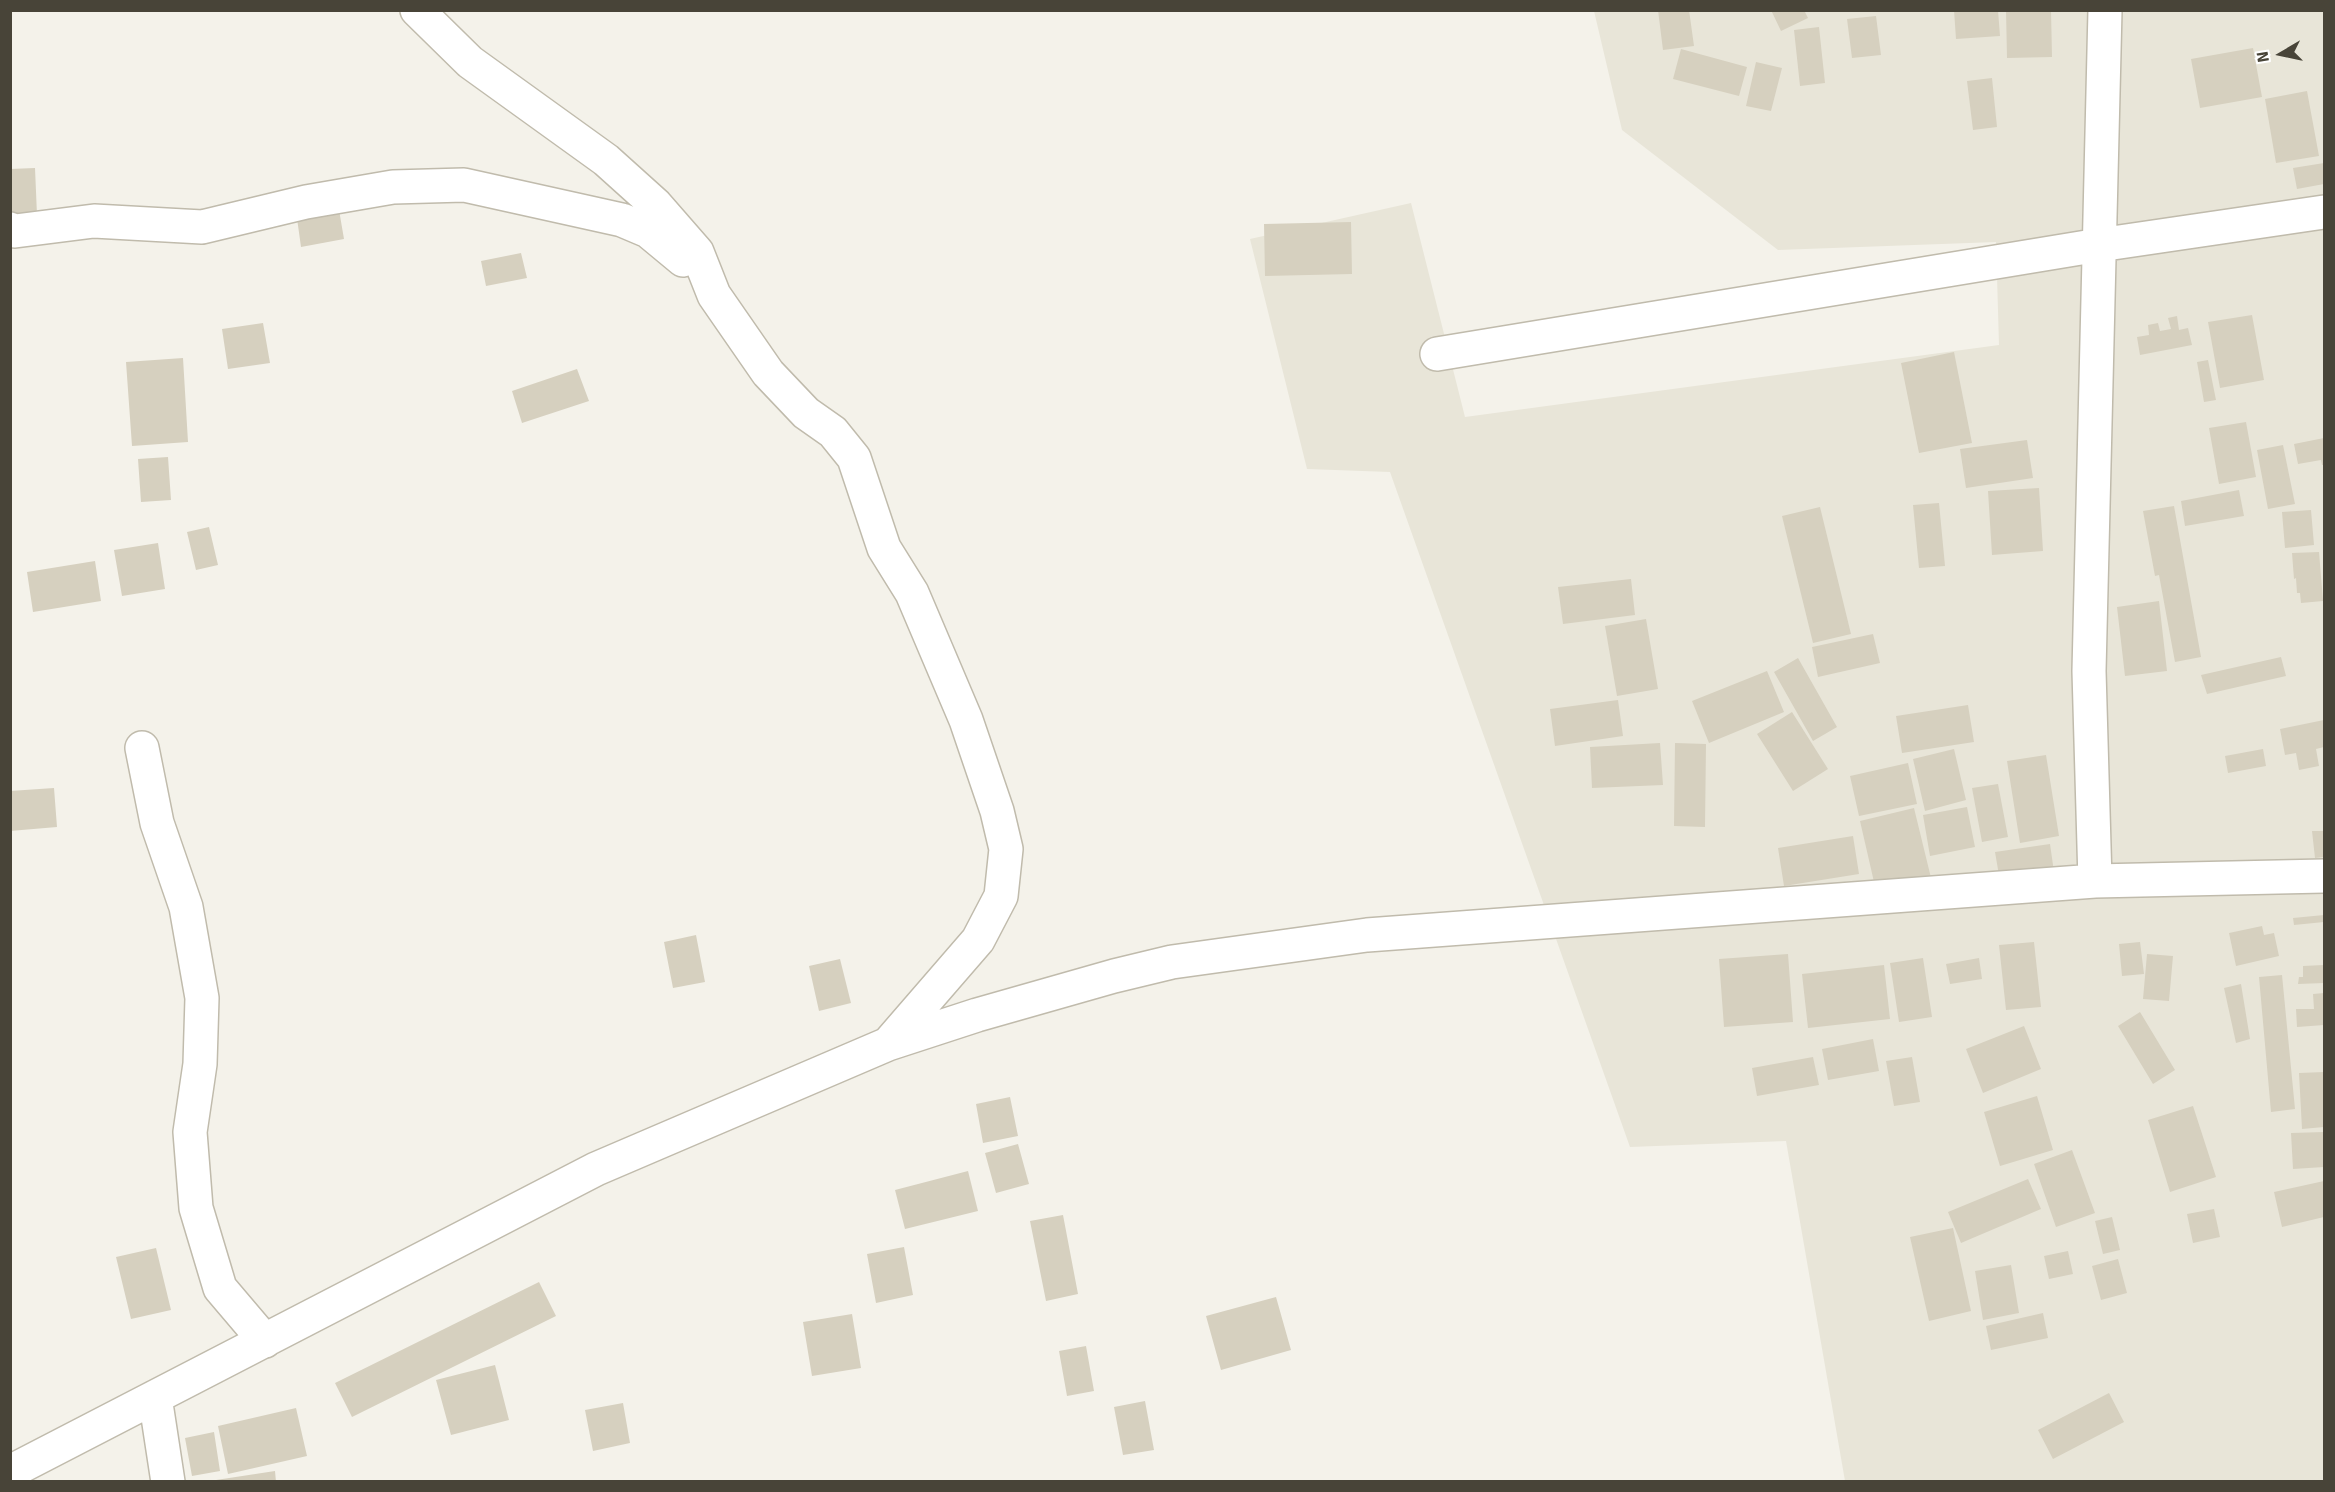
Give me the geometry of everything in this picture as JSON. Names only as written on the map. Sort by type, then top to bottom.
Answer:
[{"type":"street","points":[[417,10],[470,62],[606,160],[656,205],[697,252],[714,295],[768,373],[807,414],[833,432],[854,458],[884,548],[912,593],[966,720],[997,811],[1006,849],[1001,896],[978,940],[888,1044]]},
{"type":"street","points":[[2095,881],[2089,671],[2105,10]]},
{"type":"street","points":[[10,230],[94,221],[202,227],[306,202],[393,187],[464,184],[622,220],[648,231],[707,277]]},
{"type":"street","points":[[1437,354],[2099,245],[2325,212]]},
{"type":"street","points":[[142,748],[157,823],[186,907],[202,998],[200,1064],[190,1132],[196,1208],[220,1288],[265,1341]]},
{"type":"street","points":[[10,1472],[596,1169],[888,1044],[977,1015],[1172,962],[1367,935],[2095,881],[2325,876]]},
{"type":"street","points":[[155,1397],[168,1482]]},
{"type":"shaded area","points":[[1594,11],[2324,11],[2324,1481],[1845,1481],[1786,1141],[1630,1147],[1390,472],[1307,469],[1250,239],[1411,203],[1465,417],[1999,345],[1996,242],[1778,250],[1622,130]]},
{"type":"building","points":[[1658,10],[1689,10],[1694,46],[1663,50]]},
{"type":"building","points":[[1771,10],[1804,10],[1808,18],[1781,31]]},
{"type":"building","points":[[1954,10],[1998,10],[2000,36],[1956,39]]},
{"type":"building","points":[[2006,10],[2051,10],[2052,57],[2007,58]]},
{"type":"building","points":[[1876,16],[1881,55],[1852,58],[1847,19]]},
{"type":"building","points":[[1819,27],[1825,83],[1800,86],[1794,30]]},
{"type":"building","points":[[2253,48],[2262,97],[2200,108],[2191,59]]},
{"type":"building","points":[[1681,49],[1747,67],[1739,96],[1673,79]]},
{"type":"building","points":[[1756,62],[1782,68],[1771,111],[1746,106]]},
{"type":"building","points":[[1992,78],[1997,127],[1973,130],[1967,81]]},
{"type":"building","points":[[2307,91],[2319,156],[2276,163],[2265,99]]},
{"type":"building","points":[[2324,163],[2324,184],[2297,189],[2293,168]]},
{"type":"building","points":[[35,168],[37,215],[10,215],[10,169]]},
{"type":"building","points":[[338,204],[344,239],[301,247],[296,211]]},
{"type":"building","points":[[1351,222],[1352,274],[1265,276],[1264,224]]},
{"type":"building","points":[[521,253],[527,278],[486,286],[481,261]]},
{"type":"building","points":[[2252,315],[2264,380],[2220,388],[2208,322]]},
{"type":"building","points":[[2177,316],[2179,330],[2188,328],[2192,345],[2140,355],[2137,337],[2149,335],[2148,325],[2158,323],[2160,331],[2171,329],[2168,318]]},
{"type":"building","points":[[263,323],[270,363],[228,369],[222,329]]},
{"type":"building","points":[[1954,352],[1972,443],[1919,453],[1901,363]]},
{"type":"building","points":[[183,358],[188,442],[132,446],[126,362]]},
{"type":"building","points":[[2208,360],[2216,400],[2204,402],[2197,362]]},
{"type":"building","points":[[577,369],[589,401],[522,423],[512,391]]},
{"type":"building","points":[[2246,422],[2256,477],[2219,484],[2209,428]]},
{"type":"building","points":[[2324,438],[2324,465],[2321,460],[2298,464],[2294,444]]},
{"type":"building","points":[[2027,440],[2033,478],[1966,488],[1960,449]]},
{"type":"building","points":[[2283,445],[2295,504],[2268,509],[2257,450]]},
{"type":"building","points":[[168,457],[171,500],[141,502],[138,459]]},
{"type":"building","points":[[2039,488],[2043,551],[1992,555],[1988,491]]},
{"type":"building","points":[[2239,490],[2244,516],[2185,526],[2181,501]]},
{"type":"building","points":[[1939,503],[1945,566],[1919,568],[1913,505]]},
{"type":"building","points":[[2174,506],[2201,657],[2175,662],[2159,575],[2155,576],[2143,511]]},
{"type":"building","points":[[1820,507],[1851,634],[1813,643],[1782,516]]},
{"type":"building","points":[[2311,510],[2314,545],[2285,548],[2282,512]]},
{"type":"building","points":[[209,527],[218,565],[196,570],[187,532]]},
{"type":"building","points":[[158,543],[165,589],[122,596],[114,550]]},
{"type":"building","points":[[2319,552],[2323,601],[2301,603],[2300,593],[2297,593],[2296,578],[2294,579],[2292,553]]},
{"type":"building","points":[[95,561],[101,601],[33,612],[27,572]]},
{"type":"building","points":[[1631,579],[1635,615],[1563,624],[1558,587]]},
{"type":"building","points":[[2159,601],[2167,671],[2125,676],[2117,607]]},
{"type":"building","points":[[1646,619],[1658,689],[1617,696],[1605,626]]},
{"type":"building","points":[[1873,634],[1880,663],[1818,677],[1812,647]]},
{"type":"building","points":[[2281,657],[2286,676],[2207,694],[2201,675]]},
{"type":"building","points":[[1798,658],[1837,727],[1813,741],[1774,672]]},
{"type":"building","points":[[1767,671],[1784,712],[1709,743],[1692,701]]},
{"type":"building","points":[[1618,700],[1623,736],[1555,746],[1550,709]]},
{"type":"building","points":[[1968,705],[1974,742],[1902,753],[1896,716]]},
{"type":"building","points":[[1792,712],[1828,769],[1793,791],[1757,734]]},
{"type":"building","points":[[2324,720],[2324,747],[2316,749],[2319,766],[2299,770],[2296,753],[2285,755],[2280,729]]},
{"type":"building","points":[[1660,743],[1663,785],[1592,788],[1590,747]]},
{"type":"building","points":[[1675,743],[1706,744],[1705,827],[1674,826]]},
{"type":"building","points":[[1954,749],[1966,800],[1925,811],[1913,759]]},
{"type":"building","points":[[2263,749],[2266,766],[2228,773],[2225,756]]},
{"type":"building","points":[[2046,755],[2059,836],[2020,843],[2007,761]]},
{"type":"building","points":[[1908,763],[1917,804],[1859,816],[1850,776]]},
{"type":"building","points":[[1998,784],[2008,837],[1982,842],[1972,788]]},
{"type":"building","points":[[54,788],[57,827],[10,831],[10,791]]},
{"type":"building","points":[[1967,807],[1975,847],[1930,856],[1923,815]]},
{"type":"building","points":[[1914,808],[1932,882],[1877,895],[1860,821]]},
{"type":"building","points":[[2312,831],[2324,831],[2324,857],[2315,858]]},
{"type":"building","points":[[1853,836],[1859,874],[1784,886],[1778,848]]},
{"type":"building","points":[[2050,844],[2055,879],[2001,887],[1995,852]]},
{"type":"building","points":[[2324,915],[2324,922],[2294,925],[2293,918]]},
{"type":"building","points":[[2262,926],[2264,935],[2274,933],[2279,956],[2236,966],[2229,933]]},
{"type":"building","points":[[696,935],[705,982],[673,988],[664,942]]},
{"type":"building","points":[[2034,942],[2041,1007],[2006,1010],[1999,945]]},
{"type":"building","points":[[2140,942],[2144,974],[2122,976],[2119,944]]},
{"type":"building","points":[[1788,954],[1793,1022],[1724,1027],[1719,959]]},
{"type":"building","points":[[2147,954],[2173,956],[2169,1001],[2143,999]]},
{"type":"building","points":[[1923,958],[1932,1017],[1899,1022],[1890,963]]},
{"type":"building","points":[[1979,958],[1982,979],[1950,984],[1946,964]]},
{"type":"building","points":[[840,959],[851,1003],[819,1011],[809,966]]},
{"type":"building","points":[[1884,965],[1890,1019],[1808,1028],[1802,974]]},
{"type":"building","points":[[2324,965],[2324,983],[2298,984],[2299,977],[2303,977],[2303,966]]},
{"type":"building","points":[[2282,975],[2295,1109],[2271,1112],[2259,977]]},
{"type":"building","points":[[2241,984],[2250,1039],[2236,1043],[2224,988]]},
{"type":"building","points":[[2324,993],[2324,1025],[2297,1027],[2296,1009],[2314,1009],[2313,994]]},
{"type":"building","points":[[2140,1012],[2175,1070],[2153,1084],[2118,1026]]},
{"type":"building","points":[[2024,1026],[2041,1069],[1983,1093],[1966,1049]]},
{"type":"building","points":[[1873,1039],[1879,1071],[1828,1080],[1822,1049]]},
{"type":"building","points":[[1813,1057],[1819,1085],[1757,1096],[1752,1068]]},
{"type":"building","points":[[1912,1057],[1920,1102],[1894,1106],[1886,1061]]},
{"type":"building","points":[[2324,1072],[2324,1127],[2302,1129],[2299,1073]]},
{"type":"building","points":[[2037,1096],[2053,1150],[2000,1166],[1984,1112]]},
{"type":"building","points":[[1010,1097],[1018,1136],[983,1143],[976,1104]]},
{"type":"building","points":[[2193,1106],[2216,1177],[2170,1192],[2148,1120]]},
{"type":"building","points":[[2324,1132],[2324,1167],[2293,1169],[2291,1133]]},
{"type":"building","points":[[1018,1144],[1029,1184],[996,1193],[985,1153]]},
{"type":"building","points":[[2072,1150],[2095,1213],[2056,1227],[2034,1164]]},
{"type":"building","points":[[968,1171],[978,1211],[905,1229],[895,1190]]},
{"type":"building","points":[[2028,1179],[2041,1209],[1961,1243],[1948,1212]]},
{"type":"building","points":[[2324,1181],[2324,1217],[2282,1227],[2274,1192]]},
{"type":"building","points":[[2214,1209],[2220,1237],[2193,1243],[2187,1214]]},
{"type":"building","points":[[1063,1215],[1078,1294],[1046,1301],[1030,1221]]},
{"type":"building","points":[[2112,1217],[2120,1250],[2103,1254],[2095,1221]]},
{"type":"building","points":[[1953,1228],[1971,1311],[1929,1321],[1910,1237]]},
{"type":"building","points":[[904,1247],[913,1295],[876,1303],[867,1254]]},
{"type":"building","points":[[156,1248],[171,1310],[131,1319],[116,1257]]},
{"type":"building","points":[[2068,1251],[2073,1274],[2049,1279],[2044,1256]]},
{"type":"building","points":[[2118,1259],[2127,1293],[2101,1300],[2092,1266]]},
{"type":"building","points":[[2011,1265],[2019,1313],[1983,1320],[1975,1271]]},
{"type":"building","points":[[539,1282],[556,1316],[352,1417],[335,1383]]},
{"type":"building","points":[[1276,1297],[1291,1350],[1221,1370],[1206,1316]]},
{"type":"building","points":[[2043,1313],[2048,1338],[1991,1350],[1986,1326]]},
{"type":"building","points":[[852,1314],[861,1368],[812,1376],[803,1322]]},
{"type":"building","points":[[1086,1346],[1094,1391],[1067,1396],[1059,1351]]},
{"type":"building","points":[[495,1365],[509,1420],[451,1435],[436,1380]]},
{"type":"building","points":[[2109,1393],[2124,1422],[2053,1459],[2038,1430]]},
{"type":"building","points":[[1145,1401],[1154,1450],[1123,1455],[1114,1407]]},
{"type":"building","points":[[623,1403],[630,1443],[593,1451],[585,1410]]},
{"type":"building","points":[[296,1408],[307,1456],[228,1474],[218,1426]]},
{"type":"building","points":[[214,1432],[220,1471],[192,1476],[185,1438]]},
{"type":"building","points":[[275,1471],[276,1482],[216,1482],[216,1480]]}]
